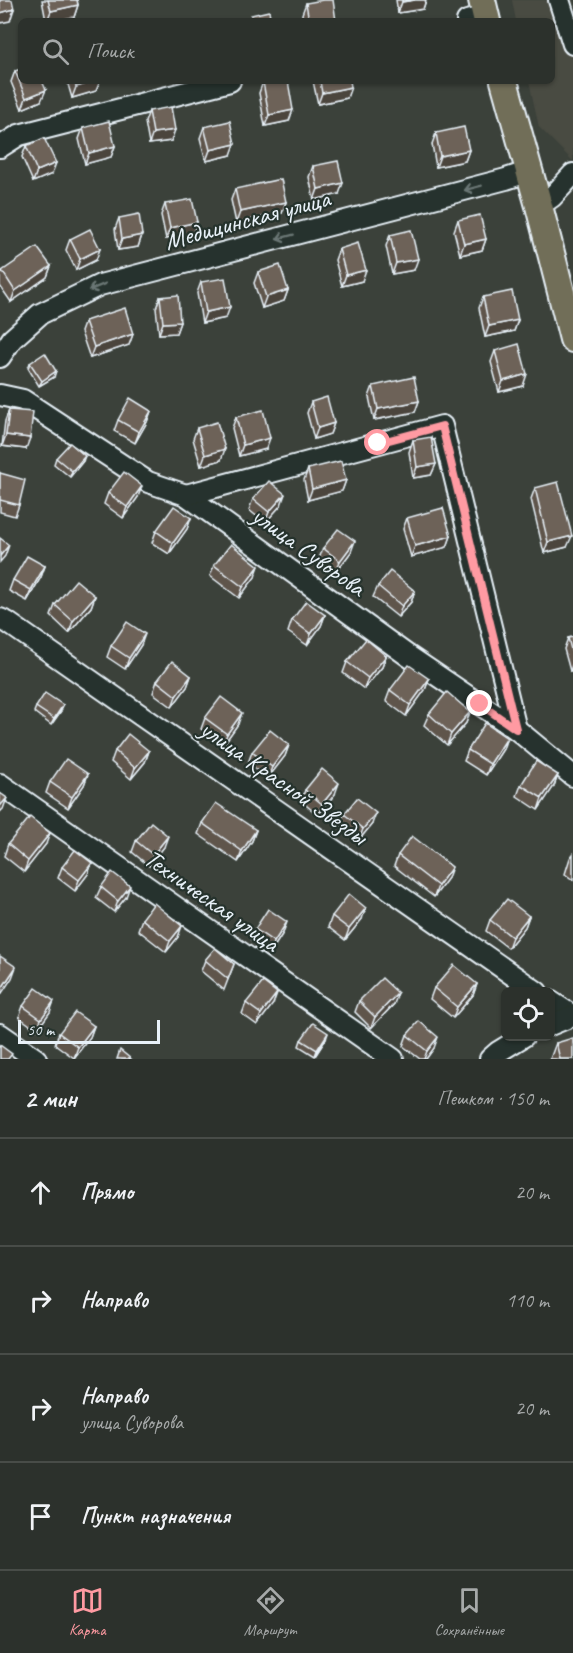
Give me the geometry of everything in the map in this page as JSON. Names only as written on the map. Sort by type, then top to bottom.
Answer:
[{"type":"main road","points":[[505,84],[530,171],[573,339]]},
{"type":"street","points":[[559,0],[573,44]]},
{"type":"street","points":[[0,147],[19,135],[218,84]]},
{"type":"street","name":"Медицинская улица","points":[[0,357],[12,339],[40,314],[100,285],[530,171]]},
{"type":"street","points":[[539,206],[552,197],[573,174]]},
{"type":"street","name":"улица Суворова","points":[[0,396],[23,400],[148,482],[186,495],[407,655],[516,729],[573,776]]},
{"type":"street","points":[[186,495],[442,426],[516,729]]},
{"type":"street","name":"улица Красной Звезды","points":[[0,619],[530,987]]},
{"type":"street","name":"Техническая улица","points":[[0,784],[393,1059]]},
{"type":"street","points":[[555,1004],[573,1016]]},
{"type":"street","points":[[555,1023],[573,1016]]},
{"type":"street","points":[[0,1034],[36,1059]]},
{"type":"street","points":[[490,1059],[516,1041]]},
{"type":"shaded area","points":[[512,0],[573,0],[573,161],[539,127],[530,84],[555,84],[555,18],[515,18]]},
{"type":"building","points":[[0,0],[12,0],[14,9],[0,13]]},
{"type":"building","points":[[48,0],[77,0],[78,5],[51,11]]},
{"type":"building","points":[[333,0],[336,18],[308,18],[306,3]]},
{"type":"building","points":[[269,11],[270,18],[252,18],[251,15]]},
{"type":"building","points":[[20,84],[43,84],[46,90],[26,98]]},
{"type":"building","points":[[263,84],[289,84],[293,110],[269,115]]},
{"type":"building","points":[[320,84],[350,84],[351,87],[322,93]]},
{"type":"building","points":[[171,107],[175,130],[153,133],[149,111]]},
{"type":"building","points":[[109,121],[115,146],[89,153],[83,128]]},
{"type":"building","points":[[230,121],[235,144],[210,150],[204,127]]},
{"type":"building","points":[[464,127],[469,150],[440,156],[436,133]]},
{"type":"building","points":[[44,138],[56,163],[37,171],[26,146]]},
{"type":"building","points":[[338,161],[343,183],[318,189],[313,166]]},
{"type":"building","points":[[281,179],[286,202],[240,212],[235,189]]},
{"type":"building","points":[[192,199],[197,222],[170,228],[165,204]]},
{"type":"building","points":[[139,214],[142,235],[122,239],[119,218]]},
{"type":"building","points":[[480,215],[486,239],[464,244],[458,220]]},
{"type":"building","points":[[90,229],[100,249],[80,259],[70,239]]},
{"type":"building","points":[[411,230],[418,259],[396,263],[390,235]]},
{"type":"building","points":[[358,243],[366,270],[346,275],[339,249]]},
{"type":"building","points":[[37,247],[51,266],[15,291],[2,271]]},
{"type":"building","points":[[280,265],[288,290],[266,297],[258,272]]},
{"type":"building","points":[[225,278],[230,307],[206,312],[201,282]]},
{"type":"building","points":[[512,291],[518,320],[489,326],[483,297]]},
{"type":"building","points":[[178,295],[180,322],[163,323],[160,297]]},
{"type":"building","points":[[125,308],[133,334],[94,347],[85,321]]},
{"type":"building","points":[[519,344],[527,374],[503,381],[495,351]]},
{"type":"building","points":[[45,353],[56,371],[42,381],[30,363]]},
{"type":"building","points":[[414,377],[419,401],[378,409],[373,386]]},
{"type":"building","points":[[327,397],[334,423],[318,428],[311,402]]},
{"type":"building","points":[[130,398],[151,411],[139,432],[118,420]]},
{"type":"building","points":[[9,410],[33,412],[30,438],[6,435]]},
{"type":"building","points":[[263,410],[270,438],[243,445],[236,417]]},
{"type":"building","points":[[217,422],[225,449],[205,455],[197,428]]},
{"type":"building","points":[[431,437],[436,464],[417,467],[413,440]]},
{"type":"building","points":[[70,443],[85,456],[72,471],[56,458]]},
{"type":"building","points":[[341,461],[346,480],[312,489],[308,469]]},
{"type":"building","points":[[124,472],[142,486],[127,507],[108,493]]},
{"type":"building","points":[[0,473],[25,480],[19,505],[0,500]]},
{"type":"building","points":[[269,481],[285,494],[269,512],[253,499]]},
{"type":"building","points":[[558,482],[572,536],[548,542],[535,488]]},
{"type":"building","points":[[174,506],[191,518],[173,543],[156,531]]},
{"type":"building","points":[[443,508],[451,536],[415,546],[407,518]]},
{"type":"building","points":[[338,529],[355,541],[340,561],[323,548]]},
{"type":"building","points":[[0,538],[9,545],[0,556]]},
{"type":"building","points":[[231,544],[259,566],[243,587],[214,565]]},
{"type":"building","points":[[27,556],[45,566],[31,590],[13,580]]},
{"type":"building","points":[[390,571],[415,591],[402,606],[378,586]]},
{"type":"building","points":[[76,580],[95,596],[73,621],[55,605]]},
{"type":"building","points":[[306,601],[325,615],[311,634],[292,620]]},
{"type":"building","points":[[127,622],[145,634],[129,658],[111,646]]},
{"type":"building","points":[[573,637],[573,657],[568,638]]},
{"type":"building","points":[[366,639],[386,656],[368,678],[347,662]]},
{"type":"building","points":[[172,661],[191,676],[176,696],[157,681]]},
{"type":"building","points":[[409,665],[429,679],[410,705],[390,690]]},
{"type":"building","points":[[447,692],[470,712],[451,734],[429,714]]},
{"type":"building","points":[[45,693],[63,705],[54,719],[36,707]]},
{"type":"building","points":[[221,697],[242,713],[227,734],[205,718]]},
{"type":"building","points":[[485,723],[507,738],[490,764],[468,750]]},
{"type":"building","points":[[270,730],[289,745],[272,767],[252,752]]},
{"type":"building","points":[[128,734],[149,751],[135,768],[115,751]]},
{"type":"building","points":[[66,759],[88,774],[72,797],[50,782]]},
{"type":"building","points":[[536,761],[558,775],[542,798],[521,785]]},
{"type":"building","points":[[322,769],[339,783],[322,804],[305,790]]},
{"type":"building","points":[[0,793],[7,798],[0,806]]},
{"type":"building","points":[[357,798],[376,813],[363,829],[344,814]]},
{"type":"building","points":[[216,803],[256,830],[242,851],[202,823]]},
{"type":"building","points":[[30,817],[50,833],[28,861],[8,844]]},
{"type":"building","points":[[151,822],[168,836],[153,855],[136,841]]},
{"type":"building","points":[[412,836],[452,867],[438,886],[398,855]]},
{"type":"building","points":[[75,850],[92,863],[79,880],[62,867]]},
{"type":"building","points":[[112,872],[130,886],[118,901],[101,887]]},
{"type":"building","points":[[349,894],[366,908],[349,929],[332,916]]},
{"type":"building","points":[[507,899],[529,916],[512,937],[490,920]]},
{"type":"building","points":[[154,903],[182,926],[170,941],[142,919]]},
{"type":"building","points":[[268,909],[287,922],[274,942],[255,929]]},
{"type":"building","points":[[215,948],[234,964],[228,979],[205,960]]},
{"type":"building","points":[[0,956],[16,967],[2,988],[0,987]]},
{"type":"building","points":[[454,965],[477,984],[457,1007],[434,988]]},
{"type":"building","points":[[382,978],[398,993],[375,1017],[359,1001]]},
{"type":"building","points":[[263,982],[277,993],[261,1014],[246,1003]]},
{"type":"building","points":[[36,988],[54,1001],[41,1019],[23,1006]]},
{"type":"building","points":[[75,1012],[94,1026],[78,1047],[59,1033]]},
{"type":"building","points":[[419,1021],[438,1037],[427,1051],[407,1035]]},
{"type":"building","points":[[313,1023],[328,1033],[317,1050],[301,1040]]},
{"type":"building","points":[[573,1038],[573,1059],[560,1059],[556,1043]]},
{"type":"building","points":[[0,1045],[12,1054],[8,1059],[0,1059]]},
{"type":"building","points":[[120,1050],[131,1059],[117,1059]]},
{"type":"route","points":[[378,443],[442,426],[516,729],[480,704]]}]
